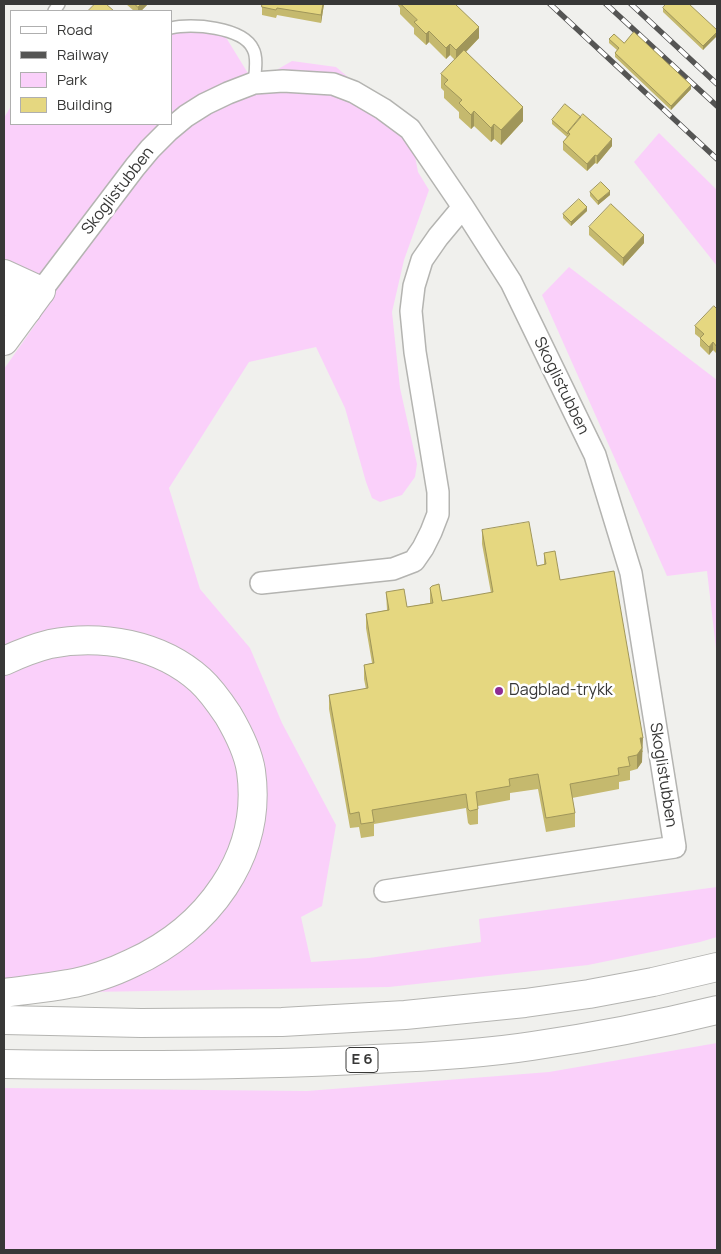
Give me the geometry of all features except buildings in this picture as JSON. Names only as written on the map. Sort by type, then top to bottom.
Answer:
[{"type":"main road","points":[[4,274],[24,300],[4,342]]},
{"type":"main road","points":[[4,661],[25,651],[50,644],[96,640],[143,648],[166,657],[199,680],[212,693],[233,724],[246,753],[251,770],[252,806],[245,843],[228,880],[198,919],[179,936],[132,963],[106,973],[68,984],[4,993]]},
{"type":"main road","points":[[4,1020],[141,1023],[282,1022],[405,1015],[508,1005],[589,994],[717,967]]},
{"type":"main road","name":"E 6","points":[[4,1064],[236,1065],[406,1058],[531,1046],[661,1024],[717,1010]]},
{"type":"street","name":"Skoglistubben","points":[[24,300],[150,149],[168,131],[186,116],[228,93],[254,83],[283,81],[333,84],[354,92],[383,109],[410,130],[463,207],[511,282],[595,456],[631,573],[675,847],[386,891]]},
{"type":"street","points":[[261,583],[393,569],[414,561],[423,548],[438,514],[438,492],[415,352],[411,311],[414,286],[422,260],[463,207]]},
{"type":"lane","points":[[172,28],[194,26],[213,28],[239,35],[249,42],[253,49],[255,56],[254,83]]},
{"type":"green space","points":[[172,27],[222,31],[254,83],[292,61],[336,67],[410,129],[418,172],[429,190],[404,260],[392,312],[400,388],[417,464],[415,477],[402,495],[380,502],[372,498],[345,408],[316,347],[249,362],[169,488],[200,589],[250,648],[282,723],[336,825],[322,906],[301,917],[311,962],[369,958],[481,942],[479,919],[717,887],[717,937],[588,965],[389,987],[89,992],[4,986],[4,369],[37,322],[4,261],[4,118],[10,108],[10,125],[172,125]]},
{"type":"green space","points":[[659,133],[717,190],[717,266],[634,162]]},
{"type":"green space","points":[[569,267],[717,380],[717,657],[707,571],[667,576],[542,295]]},
{"type":"green space","points":[[717,1043],[717,1250],[4,1250],[4,1088],[307,1091],[549,1072]]},
{"type":"railway","points":[[550,4],[717,159]]},
{"type":"railway","points":[[606,4],[717,106]]},
{"type":"railway","points":[[631,4],[717,84]]},
{"type":"place","name":"Dagblad-trykk","points":[[499,691]]}]
